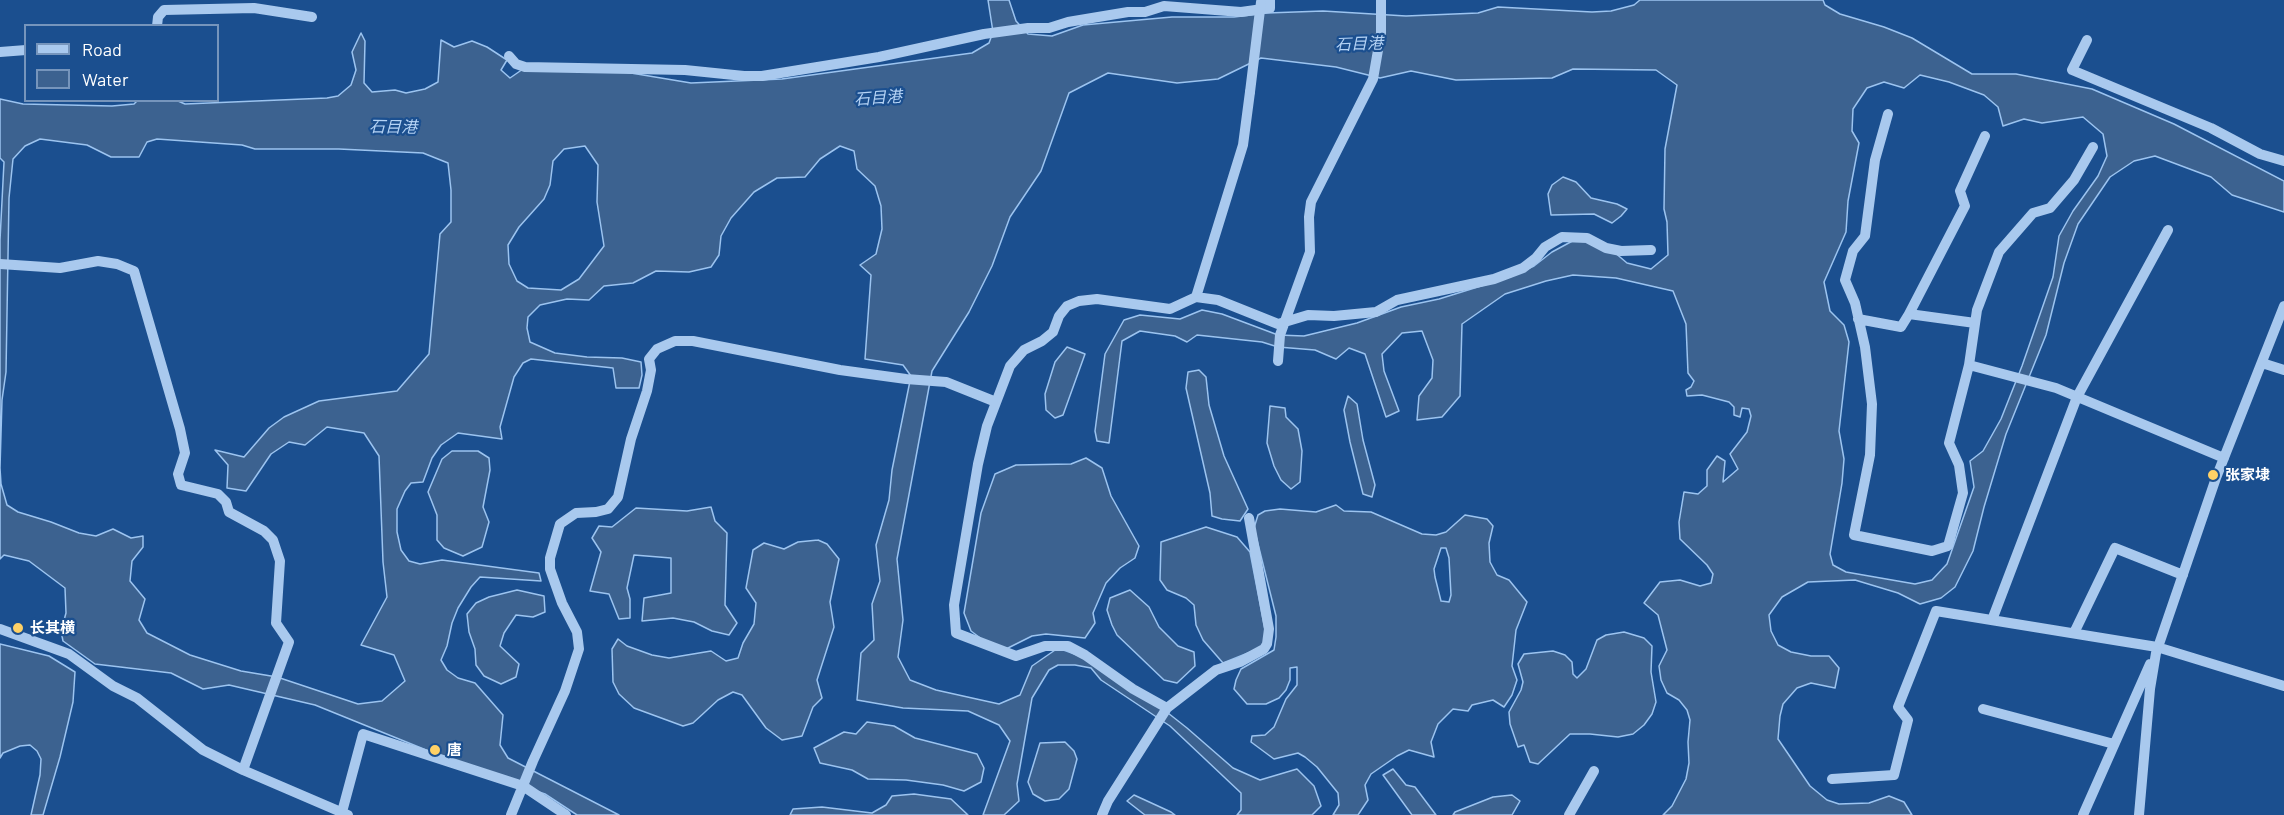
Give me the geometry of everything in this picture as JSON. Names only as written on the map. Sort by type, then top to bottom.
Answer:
[{"type":"street","points":[[1278,362],[1280,335],[1310,252],[1311,202],[1374,74],[1381,33],[1382,0]]},
{"type":"street","points":[[509,56],[516,64],[525,67],[685,70],[762,76],[879,57],[984,34],[1028,28],[1049,28],[1079,20],[1128,12],[1145,12],[1164,6],[1240,12],[1270,8],[1264,1]]},
{"type":"street","points":[[1196,297],[1243,145],[1264,1]]},
{"type":"street","points":[[157,24],[158,17],[164,10],[254,8],[312,17]]},
{"type":"street","points":[[2087,40],[2072,70],[2201,123],[2260,154],[2284,161]]},
{"type":"street","points":[[0,52],[24,50]]},
{"type":"street","points":[[1888,114],[1875,160],[1865,236],[1853,251],[1845,280],[1865,347],[1872,404],[1870,455],[1854,535],[1932,551],[1948,546],[1963,493],[1959,465],[1949,443],[1969,365],[1977,310],[1999,252],[2033,213],[2050,208],[2074,180],[2093,147]]},
{"type":"street","points":[[1858,319],[1901,327],[1965,206],[1960,191],[1985,136]]},
{"type":"street","points":[[1992,620],[2078,397],[2168,230]]},
{"type":"street","points":[[1167,708],[1068,646],[1046,646],[1016,656],[956,633],[954,605],[968,517],[978,464],[996,402],[1010,366],[1024,350],[1042,341],[1053,332],[1059,316],[1067,306],[1097,298],[1170,309],[1196,297],[1218,300],[1278,324],[1308,315],[1334,316],[1376,312],[1397,300],[1494,279],[1523,268],[1545,247],[1562,237],[1587,238],[1605,248],[1621,251],[1651,250]]},
{"type":"street","points":[[0,264],[60,268],[98,261],[117,264],[134,271],[180,429],[185,453],[178,474],[181,484],[218,494],[226,502],[229,513],[264,531],[273,540],[280,561],[276,623],[289,642],[243,770]]},
{"type":"street","points":[[2084,815],[2156,650],[2224,458],[2284,306]]},
{"type":"street","points":[[1909,314],[1975,323]]},
{"type":"street","points":[[511,815],[565,691],[579,649],[577,632],[562,603],[550,569],[550,558],[560,524],[576,513],[608,509],[618,497],[631,439],[647,392],[651,370],[649,359],[657,349],[675,341],[693,341],[840,370],[946,382],[996,402]]},
{"type":"street","points":[[2262,363],[2284,370]]},
{"type":"street","points":[[1969,365],[2056,388],[2224,458]]},
{"type":"street","points":[[1102,815],[1108,801],[1167,708],[1216,670],[1247,659],[1263,650],[1267,644],[1269,629],[1249,518]]},
{"type":"street","points":[[2074,633],[2115,548],[2182,575]]},
{"type":"street","points":[[1832,779],[1894,775],[1908,720],[1898,707],[1936,611],[2074,633],[2156,650],[2284,686]]},
{"type":"street","points":[[0,628],[69,654],[113,686],[137,698],[203,750],[345,814],[363,734],[522,786],[566,815]]},
{"type":"street","points":[[0,636],[50,646]]},
{"type":"street","points":[[2139,815],[2150,689],[2156,650]]},
{"type":"street","points":[[1983,709],[2114,744]]},
{"type":"street","points":[[1569,815],[1594,771]]},
{"type":"water","name":"石目港","points":[[988,0],[1009,0],[1016,21],[1028,34],[1052,36],[1083,25],[1172,17],[1234,17],[1323,11],[1406,16],[1478,13],[1498,7],[1592,12],[1611,11],[1634,5],[1640,0],[1823,0],[1825,5],[1840,14],[1912,38],[1972,74],[2016,74],[2092,89],[2174,124],[2284,181],[2284,212],[2232,195],[2211,177],[2155,156],[2134,161],[2110,177],[2078,224],[2064,263],[2046,335],[2006,434],[1973,551],[1955,587],[1941,598],[1920,604],[1898,593],[1855,580],[1808,582],[1782,597],[1769,615],[1771,631],[1778,645],[1791,652],[1811,656],[1829,656],[1839,668],[1835,688],[1811,683],[1797,688],[1783,704],[1780,716],[1778,739],[1810,786],[1827,800],[1839,804],[1869,803],[1889,796],[1904,802],[1912,815],[1663,815],[1672,806],[1686,779],[1689,763],[1690,720],[1687,710],[1679,700],[1667,693],[1661,680],[1659,666],[1667,650],[1658,615],[1644,603],[1660,582],[1680,580],[1700,586],[1711,583],[1713,574],[1707,565],[1680,539],[1679,522],[1684,492],[1698,494],[1707,486],[1707,470],[1717,456],[1725,461],[1723,482],[1738,469],[1730,454],[1747,432],[1751,416],[1749,409],[1742,408],[1740,417],[1734,415],[1734,407],[1729,402],[1702,395],[1687,396],[1686,390],[1694,381],[1688,373],[1686,324],[1673,291],[1616,278],[1573,275],[1505,294],[1462,324],[1460,396],[1442,417],[1417,420],[1419,396],[1432,378],[1433,360],[1422,331],[1402,333],[1382,354],[1384,371],[1399,411],[1386,417],[1365,354],[1349,348],[1336,359],[1315,350],[1278,347],[1262,342],[1197,335],[1187,342],[1175,336],[1140,331],[1122,341],[1109,443],[1097,441],[1095,431],[1105,354],[1124,320],[1140,315],[1180,319],[1202,310],[1222,314],[1278,335],[1304,336],[1357,323],[1401,307],[1439,299],[1510,277],[1534,266],[1552,252],[1578,238],[1607,246],[1627,263],[1651,269],[1668,255],[1667,222],[1664,209],[1665,149],[1677,85],[1656,70],[1573,69],[1552,78],[1456,80],[1411,71],[1380,78],[1336,67],[1261,58],[1218,79],[1177,83],[1108,73],[1069,93],[1041,171],[1010,217],[992,266],[969,312],[932,371],[897,559],[903,620],[898,657],[910,680],[936,690],[999,704],[1020,695],[1032,666],[1058,648],[1091,660],[1130,683],[1233,768],[1260,780],[1297,769],[1314,786],[1321,806],[1312,815],[1237,815],[1241,810],[1241,793],[1170,726],[1101,680],[1091,668],[1058,665],[1049,670],[1032,698],[1017,784],[1019,801],[1004,815],[983,815],[1010,741],[999,725],[968,711],[903,708],[857,700],[861,653],[874,640],[872,604],[880,581],[876,545],[889,500],[892,470],[911,376],[903,365],[865,359],[871,275],[860,265],[876,254],[882,229],[881,206],[875,186],[857,169],[854,151],[840,146],[820,159],[805,177],[777,178],[754,192],[731,218],[721,236],[719,255],[711,267],[689,272],[656,271],[633,283],[604,286],[589,300],[567,299],[540,305],[528,317],[527,328],[530,342],[555,353],[622,358],[641,362],[642,375],[639,388],[616,388],[613,368],[531,359],[523,363],[514,377],[500,427],[502,439],[458,433],[441,445],[432,458],[423,482],[411,483],[397,509],[397,532],[401,550],[409,561],[420,564],[442,560],[539,573],[541,581],[480,577],[458,608],[441,660],[447,670],[458,678],[475,683],[503,715],[500,745],[508,758],[619,815],[577,815],[545,794],[478,771],[315,705],[229,685],[203,689],[171,673],[95,664],[63,641],[61,631],[66,613],[65,588],[29,561],[4,555],[0,559],[0,468],[0,240],[4,162],[0,158],[0,99],[23,104],[112,106],[136,102],[180,102],[185,104],[338,96],[351,85],[356,70],[352,52],[361,33],[365,41],[364,83],[372,92],[395,90],[406,93],[425,89],[438,82],[441,40],[454,47],[472,41],[487,47],[507,60],[501,70],[510,78],[523,69],[619,71],[691,83],[782,79],[972,53],[989,43],[993,32]],"holes":[[[1920,75],[1949,82],[1984,95],[1998,107],[2003,126],[2024,119],[2042,123],[2083,117],[2103,134],[2107,156],[2098,176],[2073,211],[2059,236],[2053,277],[2001,419],[1983,451],[1970,461],[1974,487],[1947,564],[1932,580],[1915,584],[1846,572],[1833,565],[1830,554],[1842,483],[1844,459],[1839,431],[1849,342],[1844,325],[1830,311],[1824,282],[1846,232],[1848,201],[1859,143],[1852,131],[1853,109],[1867,88],[1884,82],[1904,88]],[[40,139],[87,145],[111,157],[139,157],[147,142],[157,139],[242,145],[255,149],[339,149],[423,153],[448,163],[451,222],[440,234],[429,354],[397,391],[319,401],[284,417],[269,428],[244,457],[215,450],[228,465],[227,488],[246,491],[271,454],[289,442],[305,445],[327,427],[364,433],[379,456],[383,562],[387,597],[361,645],[394,655],[405,681],[382,701],[358,704],[277,677],[241,671],[190,655],[147,633],[139,620],[145,599],[130,581],[132,561],[143,547],[143,536],[131,538],[113,529],[96,536],[79,533],[18,512],[7,505],[1,484],[0,468],[2,400],[6,372],[9,198],[13,159],[25,146]],[[585,146],[598,165],[597,202],[604,246],[579,279],[561,290],[528,288],[517,281],[509,264],[508,245],[519,227],[544,199],[550,185],[553,161],[564,149]]]},
{"type":"water","points":[[1563,177],[1576,182],[1591,198],[1617,204],[1627,209],[1612,223],[1594,214],[1551,215],[1548,194],[1552,185]]},
{"type":"water","points":[[1067,347],[1085,354],[1063,415],[1055,418],[1046,410],[1045,394],[1055,362]]},
{"type":"water","points":[[1199,370],[1206,377],[1209,405],[1224,456],[1248,509],[1240,521],[1212,516],[1210,493],[1186,388],[1188,372]]},
{"type":"water","points":[[1348,396],[1357,404],[1363,440],[1375,485],[1372,497],[1363,494],[1350,442],[1344,410]]},
{"type":"water","points":[[1270,406],[1285,408],[1286,417],[1298,429],[1302,451],[1300,482],[1291,489],[1281,480],[1267,443]]},
{"type":"water","points":[[452,451],[478,451],[489,458],[490,470],[483,507],[489,522],[482,547],[463,556],[444,548],[437,540],[437,515],[428,492],[442,459]]},
{"type":"water","points":[[1086,458],[1102,468],[1111,496],[1139,546],[1135,558],[1120,568],[1106,583],[1093,613],[1095,623],[1085,638],[1046,634],[1032,636],[1006,649],[991,646],[971,631],[964,613],[981,513],[995,474],[1016,465],[1071,464]]},
{"type":"water","points":[[1336,505],[1344,511],[1371,512],[1422,534],[1436,535],[1446,532],[1465,515],[1487,519],[1493,526],[1489,543],[1490,562],[1497,575],[1509,580],[1527,602],[1516,630],[1512,666],[1517,680],[1512,695],[1504,707],[1493,700],[1472,705],[1468,711],[1453,709],[1438,724],[1431,742],[1434,757],[1409,750],[1371,774],[1365,785],[1368,800],[1358,815],[1333,815],[1339,805],[1338,793],[1317,767],[1305,757],[1298,753],[1274,759],[1251,742],[1252,736],[1265,735],[1274,727],[1286,699],[1297,685],[1297,667],[1290,668],[1290,680],[1286,690],[1279,698],[1266,704],[1247,704],[1234,689],[1241,669],[1274,650],[1276,637],[1276,616],[1254,528],[1258,515],[1265,511],[1280,509],[1316,512]],"holes":[[[1441,548],[1446,548],[1449,558],[1451,595],[1449,602],[1441,601],[1434,569]]]},
{"type":"water","points":[[711,507],[715,521],[727,533],[725,605],[737,623],[729,635],[712,631],[694,622],[673,618],[642,621],[644,598],[671,593],[671,558],[634,555],[627,588],[630,599],[630,618],[619,619],[609,594],[590,591],[601,552],[592,538],[599,526],[612,527],[636,508],[687,511]]},
{"type":"water","points":[[1206,527],[1237,537],[1250,552],[1268,645],[1223,663],[1203,640],[1196,625],[1194,605],[1186,598],[1167,590],[1160,580],[1161,542]]},
{"type":"water","points":[[818,540],[827,544],[839,559],[830,602],[834,627],[817,680],[822,698],[813,707],[802,736],[782,740],[766,728],[742,695],[733,692],[718,700],[693,723],[683,726],[634,708],[619,694],[613,682],[612,649],[618,639],[627,646],[669,658],[711,651],[726,661],[738,658],[743,643],[754,624],[756,603],[746,588],[753,550],[764,543],[784,549],[798,542]]},
{"type":"water","points":[[517,590],[544,596],[545,612],[533,617],[516,615],[504,633],[500,646],[519,664],[516,677],[501,684],[484,676],[476,665],[467,614],[476,603]]},
{"type":"water","points":[[1130,590],[1149,607],[1159,627],[1178,646],[1194,652],[1195,666],[1177,683],[1164,680],[1117,635],[1107,610],[1110,598]]},
{"type":"water","points":[[1624,632],[1644,638],[1652,646],[1651,672],[1656,702],[1652,714],[1633,734],[1618,737],[1570,734],[1538,764],[1530,762],[1524,745],[1518,747],[1510,724],[1509,712],[1521,690],[1523,682],[1518,664],[1524,654],[1553,651],[1565,655],[1572,662],[1573,674],[1577,678],[1586,669],[1597,640],[1606,635]]},
{"type":"water","points":[[0,644],[49,656],[75,672],[73,702],[43,815],[31,815],[40,775],[41,759],[37,751],[30,745],[20,746],[3,753],[0,758]]},
{"type":"water","points":[[867,722],[894,726],[915,738],[977,754],[984,768],[981,782],[964,791],[943,785],[906,780],[868,779],[852,770],[820,763],[814,748],[844,732],[856,734]]},
{"type":"water","points":[[1065,742],[1074,751],[1077,759],[1069,789],[1059,799],[1045,801],[1033,794],[1028,782],[1040,743]]},
{"type":"water","points":[[1393,769],[1406,785],[1415,787],[1436,815],[1412,815],[1383,775]]},
{"type":"water","points":[[914,794],[951,799],[968,815],[790,815],[793,809],[822,807],[872,813],[886,805],[892,796]]},
{"type":"water","points":[[1134,795],[1175,815],[1145,815],[1127,801]]},
{"type":"water","points":[[1512,795],[1520,801],[1512,815],[1453,815],[1455,812],[1493,797]]},
{"type":"place","name":"张家埭","points":[[2213,475]]},
{"type":"place","name":"长其横","points":[[18,628]]},
{"type":"place","name":"唐","points":[[435,750]]}]
